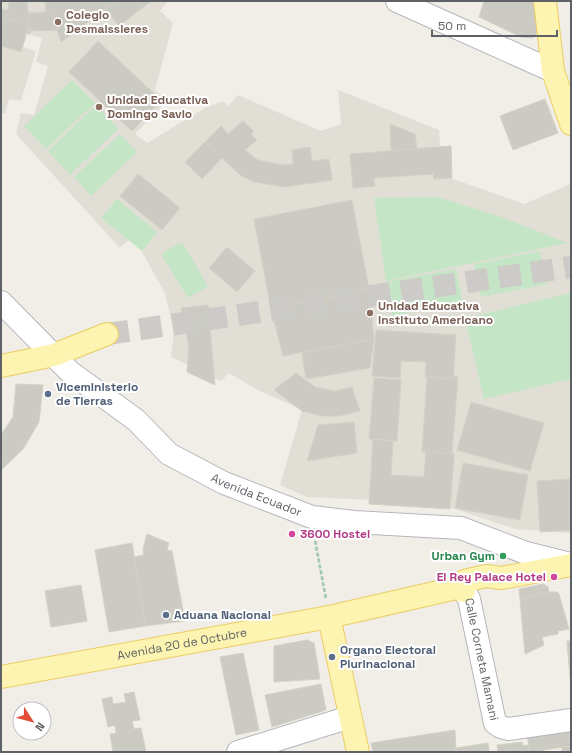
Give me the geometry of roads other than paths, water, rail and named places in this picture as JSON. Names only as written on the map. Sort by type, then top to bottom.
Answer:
[{"type":"main road","points":[[545,1],[553,71],[571,124]]},
{"type":"main road","points":[[1,366],[54,355],[107,334]]},
{"type":"main road","name":"Avenida 20 de Octubre","points":[[1,677],[329,617],[460,590],[464,580],[486,576],[501,578],[571,565]]},
{"type":"main road","points":[[329,617],[358,752]]},
{"type":"street","points":[[397,1],[553,71]]},
{"type":"street","name":"Avenida Ecuador","points":[[1,302],[70,372],[136,420],[169,454],[224,483],[312,517],[354,522],[461,528],[526,553],[571,565]]},
{"type":"street","name":"Calle Corneta Mamani","points":[[460,590],[469,599],[495,723],[508,729],[571,720]]},
{"type":"street","points":[[238,752],[350,717]]},
{"type":"tunnel","points":[[107,334],[571,267]]},
{"type":"place","name":"Colegio Desmaissieres","points":[[58,22]]},
{"type":"place","name":"Unidad Educativa Domingo Savio","points":[[99,107]]},
{"type":"place","name":"Unidad Educativa Instituto Americano","points":[[370,313]]},
{"type":"place","name":"Viceministerio de Tierras","points":[[48,394]]},
{"type":"place","name":"3600 Hostel","points":[[292,534]]},
{"type":"place","name":"Urban Gym","points":[[503,556]]},
{"type":"place","name":"El Rey Palace Hotel","points":[[554,577]]},
{"type":"place","name":"Aduana Nacional","points":[[166,615]]},
{"type":"place","name":"Organo Electoral Plurinacional","points":[[332,657]]}]
